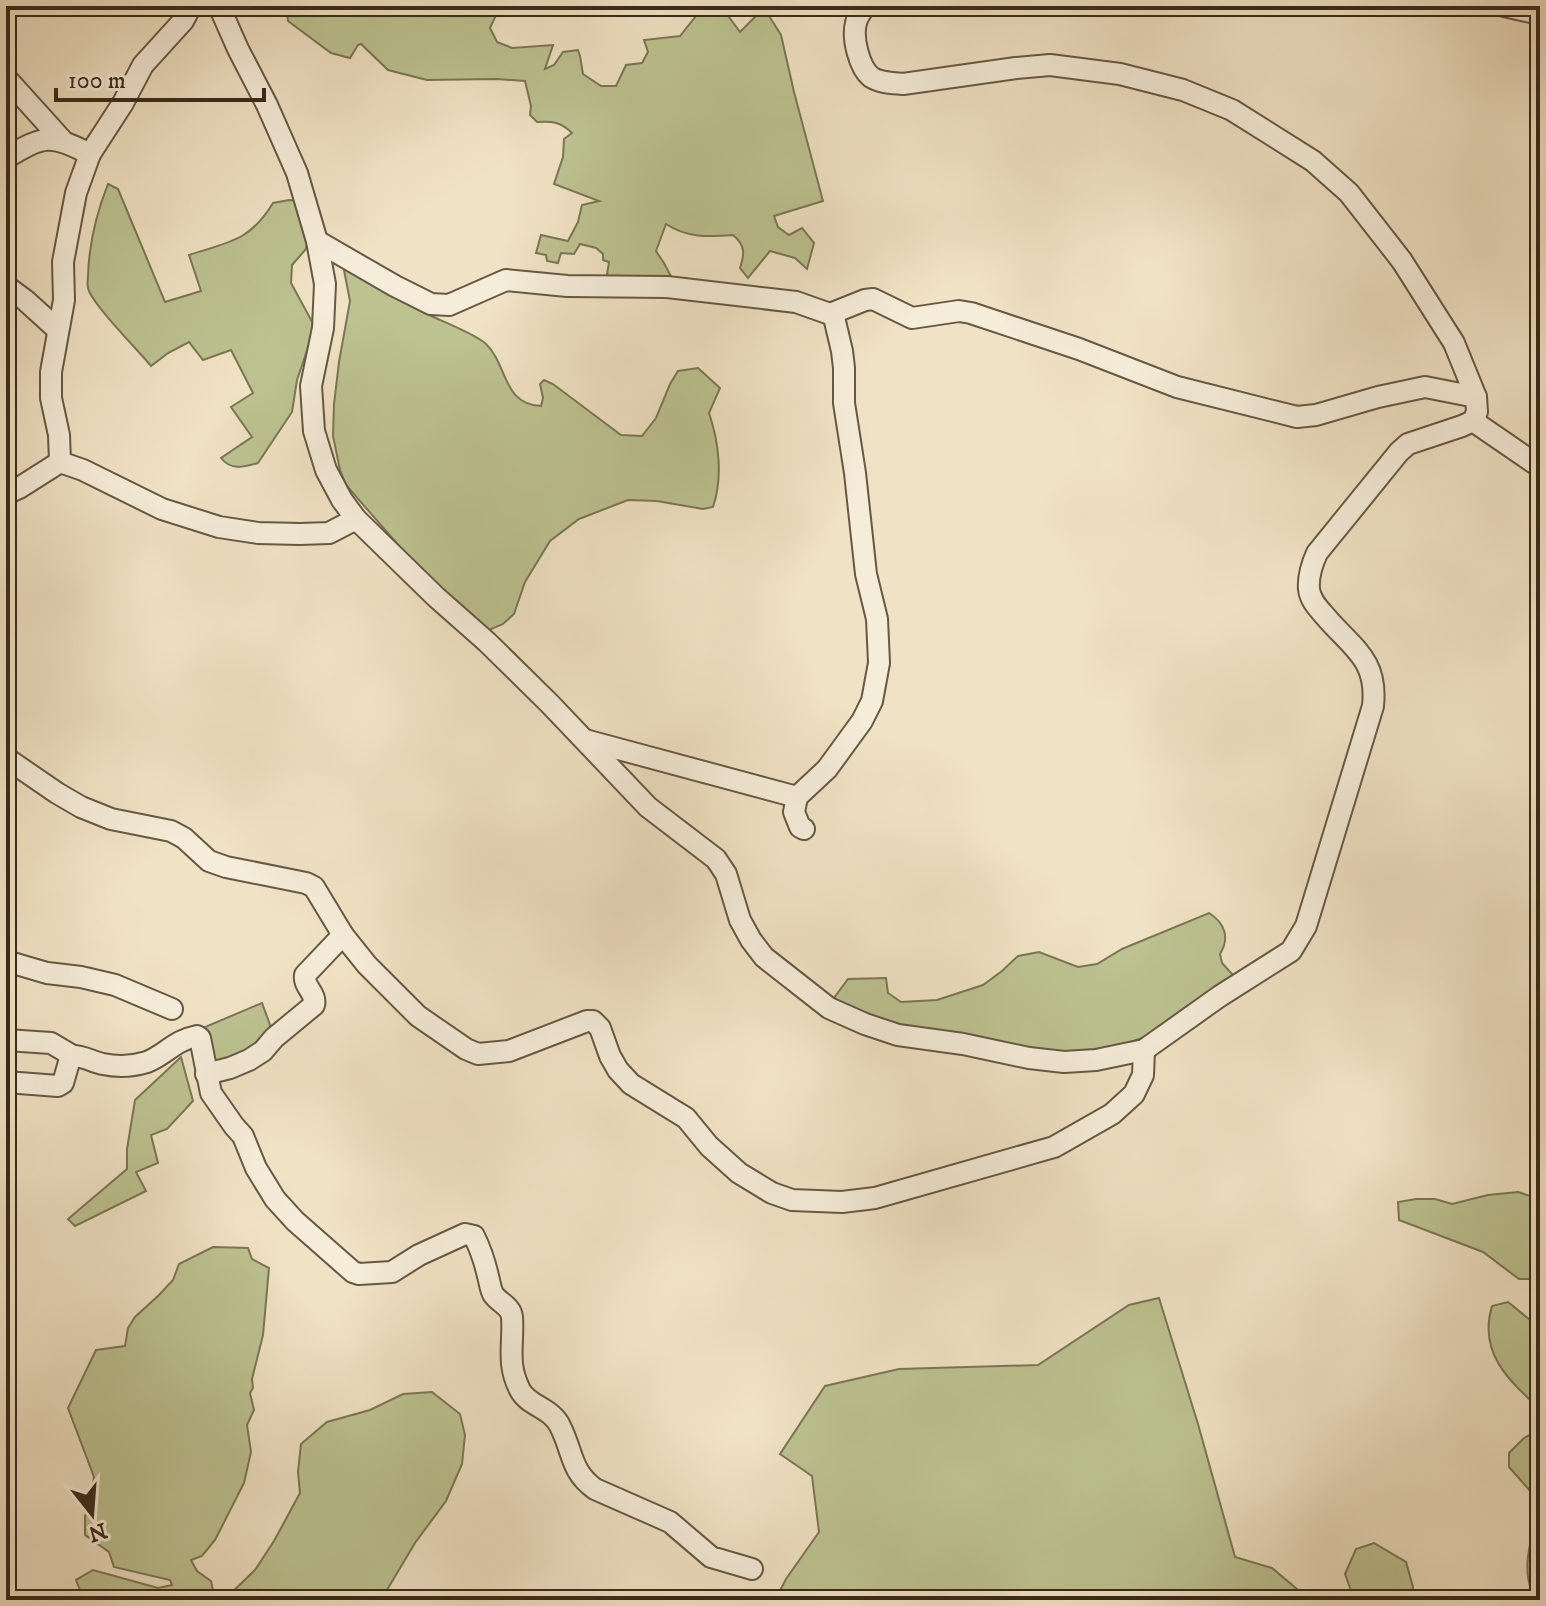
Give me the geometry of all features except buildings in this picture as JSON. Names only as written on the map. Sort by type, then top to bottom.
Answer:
[{"type":"street","points":[[60,462],[59,435],[51,398],[51,372],[64,300],[63,262],[76,193],[90,154],[143,65],[183,21],[191,6]]},
{"type":"street","points":[[219,6],[297,173],[317,241],[325,284],[323,328],[311,386],[314,431],[326,470],[356,519],[549,703],[648,807],[716,859],[726,874],[740,920],[751,940],[764,957],[829,1008],[898,1035],[1029,1058],[1064,1062],[1096,1060],[1144,1050],[1291,951],[1306,926],[1375,691],[1369,668],[1358,649],[1314,604],[1309,590],[1311,566],[1317,553],[1399,452],[1408,444],[1473,421],[1477,412],[1476,397],[1454,343],[1402,261],[1349,193],[1313,161],[1232,110],[1183,90],[1120,74],[1050,65],[903,84],[884,82],[870,76],[855,44],[856,21],[865,6]]},
{"type":"street","points":[[1504,6],[1540,14]]},
{"type":"street","points":[[6,78],[62,140],[90,154]]},
{"type":"street","points":[[6,158],[29,143],[62,140]]},
{"type":"street","points":[[317,241],[431,304],[449,305],[506,280],[567,286],[667,287],[796,302],[830,314],[873,299],[912,318],[959,311],[971,313],[1079,349],[1177,387],[1297,417],[1425,387],[1476,397]]},
{"type":"street","points":[[6,286],[58,330]]},
{"type":"street","points":[[804,829],[800,827],[794,812],[797,797],[827,769],[862,721],[872,701],[879,663],[877,619],[864,563],[844,403],[844,368],[833,313]]},
{"type":"street","points":[[1473,421],[1540,467]]},
{"type":"street","points":[[60,462],[162,509],[219,527],[258,533],[329,533],[356,519]]},
{"type":"street","points":[[6,494],[60,462]]},
{"type":"street","points":[[581,739],[797,797]]},
{"type":"street","points":[[6,758],[81,807],[111,819],[171,831],[184,838],[209,861],[314,887],[343,935],[367,965],[418,1016],[466,1049],[478,1054],[509,1051],[593,1021],[600,1028],[618,1070],[631,1084],[686,1118],[709,1146],[739,1173],[772,1193],[792,1200],[842,1202],[875,1198],[1054,1147],[1112,1114],[1134,1094],[1143,1075],[1144,1050]]},
{"type":"street","points":[[206,1074],[249,1060],[314,1005],[315,998],[304,980],[305,975],[343,935]]},
{"type":"street","points":[[6,961],[47,973],[115,985],[172,1009]]},
{"type":"street","points":[[6,1040],[51,1043],[73,1056],[121,1066],[147,1062],[172,1045],[197,1036],[200,1038],[211,1093],[243,1136],[256,1168],[275,1199],[295,1221],[359,1274],[392,1272],[419,1255],[465,1234],[474,1236],[491,1288],[510,1312],[511,1362],[518,1387],[524,1396],[557,1419],[570,1457],[584,1481],[595,1489],[670,1522],[711,1557],[752,1569]]},
{"type":"street","points":[[6,1082],[58,1086],[63,1083],[73,1056]]},
{"type":"green space","points":[[286,6],[510,6],[511,10],[496,15],[490,28],[497,42],[512,48],[553,45],[545,69],[554,65],[563,52],[578,50],[583,74],[601,86],[616,86],[626,65],[642,63],[648,52],[644,40],[680,36],[704,6],[721,6],[740,32],[764,8],[781,35],[823,201],[774,216],[778,227],[789,235],[802,228],[814,243],[807,269],[795,258],[770,251],[748,278],[740,268],[742,246],[733,235],[690,234],[666,224],[656,251],[673,280],[606,281],[609,262],[603,260],[603,254],[596,248],[580,244],[574,254],[561,253],[558,263],[547,261],[546,255],[536,253],[541,235],[568,241],[578,222],[582,205],[599,201],[554,184],[563,157],[564,139],[572,133],[556,123],[537,122],[530,115],[525,81],[427,80],[388,70],[361,44],[350,58],[331,53],[288,21]]},
{"type":"green space","points":[[108,184],[118,189],[165,302],[201,291],[189,255],[247,233],[273,203],[299,201],[309,233],[306,249],[292,265],[291,283],[315,327],[297,380],[292,412],[258,463],[233,466],[221,458],[252,437],[231,407],[253,393],[231,350],[203,360],[189,342],[151,366],[91,295],[88,284],[92,241]]},
{"type":"green space","points":[[349,268],[419,310],[481,340],[493,353],[512,391],[528,404],[541,406],[540,384],[544,380],[621,435],[642,436],[656,418],[678,371],[698,368],[720,388],[709,413],[718,460],[718,484],[713,507],[703,509],[657,501],[628,500],[579,519],[550,541],[525,582],[514,614],[503,624],[489,630],[467,617],[428,579],[346,485],[340,470],[333,436],[334,404],[350,301],[344,270]]},
{"type":"green space","points":[[1209,913],[1219,921],[1224,931],[1225,942],[1220,954],[1222,963],[1233,975],[1232,983],[1145,1037],[1084,1055],[912,1032],[831,1002],[848,979],[886,978],[888,993],[901,1002],[937,1000],[983,985],[1018,956],[1039,952],[1078,967],[1097,964],[1122,949]]},
{"type":"green space","points":[[262,1003],[273,1033],[262,1048],[209,1072],[198,1030]]},
{"type":"green space","points":[[181,1057],[193,1101],[167,1129],[151,1135],[158,1163],[136,1172],[146,1191],[75,1226],[68,1219],[127,1169],[135,1100]]},
{"type":"green space","points":[[1518,1192],[1540,1201],[1540,1279],[1519,1279],[1483,1252],[1399,1220],[1398,1202],[1435,1199],[1452,1204],[1488,1195]]},
{"type":"green space","points":[[213,1247],[248,1248],[252,1259],[269,1268],[263,1335],[250,1393],[254,1410],[247,1425],[251,1452],[244,1483],[215,1540],[202,1556],[191,1560],[197,1571],[211,1581],[215,1600],[84,1600],[76,1580],[93,1570],[158,1588],[172,1585],[170,1580],[114,1567],[109,1552],[85,1535],[85,1516],[94,1477],[68,1408],[96,1350],[125,1346],[128,1328],[135,1317],[173,1280],[179,1264]]},
{"type":"green space","points":[[1159,1298],[1235,1557],[1272,1568],[1298,1590],[1304,1600],[775,1600],[819,1532],[812,1476],[780,1454],[825,1386],[899,1369],[1038,1365],[1129,1305]]},
{"type":"green space","points":[[1508,1302],[1540,1328],[1540,1409],[1507,1376],[1493,1351],[1489,1337],[1492,1306]]},
{"type":"green space","points":[[432,1392],[460,1414],[465,1435],[462,1464],[446,1501],[415,1543],[381,1600],[224,1600],[255,1570],[300,1493],[298,1472],[301,1444],[327,1422],[370,1410],[403,1394]]},
{"type":"green space","points":[[1540,1431],[1540,1502],[1509,1467],[1509,1453],[1524,1438]]},
{"type":"green space","points":[[1540,1527],[1540,1600],[1535,1600],[1527,1564],[1534,1528]]},
{"type":"green space","points":[[1374,1543],[1406,1562],[1413,1587],[1411,1600],[1356,1600],[1353,1596],[1345,1574],[1356,1549]]}]
